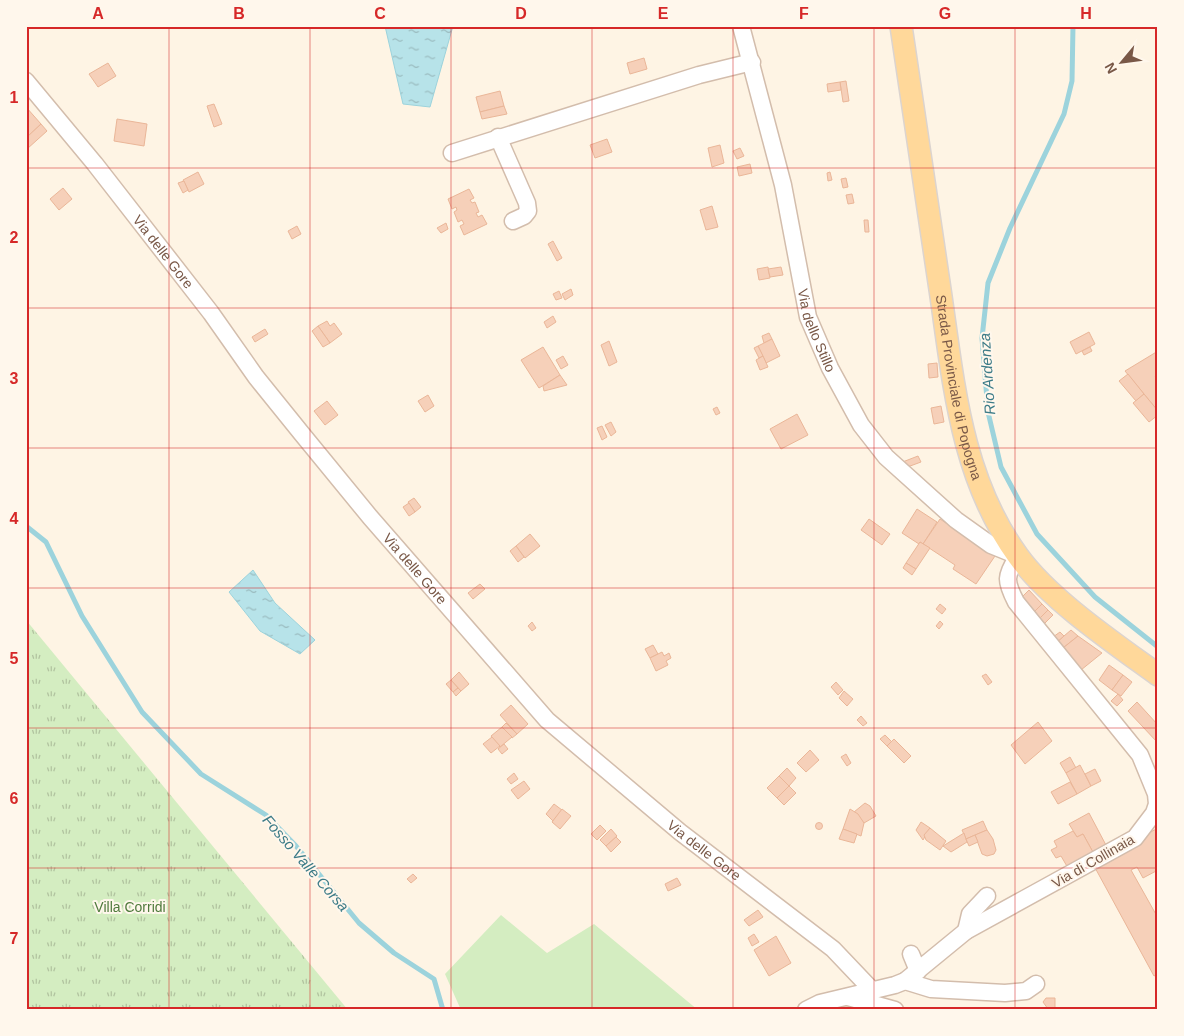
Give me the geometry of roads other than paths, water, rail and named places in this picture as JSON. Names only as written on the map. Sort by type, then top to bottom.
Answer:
[{"type":"main road","name":"Strada Provinciale di Popogna","points":[[901,26],[963,432],[982,494],[1018,556],[1036,577],[1114,644],[1158,675]]},
{"type":"street","name":"Via dello Stillo","points":[[741,26],[783,185],[808,317],[830,368],[861,425],[886,457],[956,520],[990,545],[1018,556]]},
{"type":"street","points":[[452,153],[699,75],[752,62]]},
{"type":"street","name":"Via delle Gore","points":[[26,81],[95,164],[211,313],[256,377],[302,434],[370,517],[546,720],[680,832],[833,948],[872,990]]},
{"type":"street","points":[[498,137],[527,204],[528,212],[513,222]]},
{"type":"street","name":"Via di Collinaia","points":[[806,1010],[820,1003],[848,998],[912,976],[966,930],[1135,838],[1154,813],[1157,804],[1156,794],[1140,755],[1016,602],[1009,588],[1007,573],[1018,556]]},
{"type":"street","points":[[966,930],[970,914],[987,896]]},
{"type":"street","points":[[911,954],[912,976],[931,989],[1005,993],[1026,991],[1036,984]]},
{"type":"street","points":[[848,998],[896,1010]]},
{"type":"water","points":[[385,26],[453,26],[430,107],[403,104]]},
{"type":"water","points":[[253,570],[275,603],[315,640],[300,654],[260,631],[229,592]]},
{"type":"waterway","name":"Rio Ardenza","points":[[1073,26],[1072,81],[1064,114],[1010,228],[988,283],[982,338],[988,412],[1001,467],[1037,534],[1095,597],[1158,647]]},
{"type":"waterway","name":"Fosso Valle Corsa","points":[[26,526],[46,542],[82,616],[142,712],[201,774],[266,815],[296,846],[359,923],[394,953],[434,979],[443,1010]]},
{"type":"park label","name":"Villa Corridi","points":[[130,907]]}]
